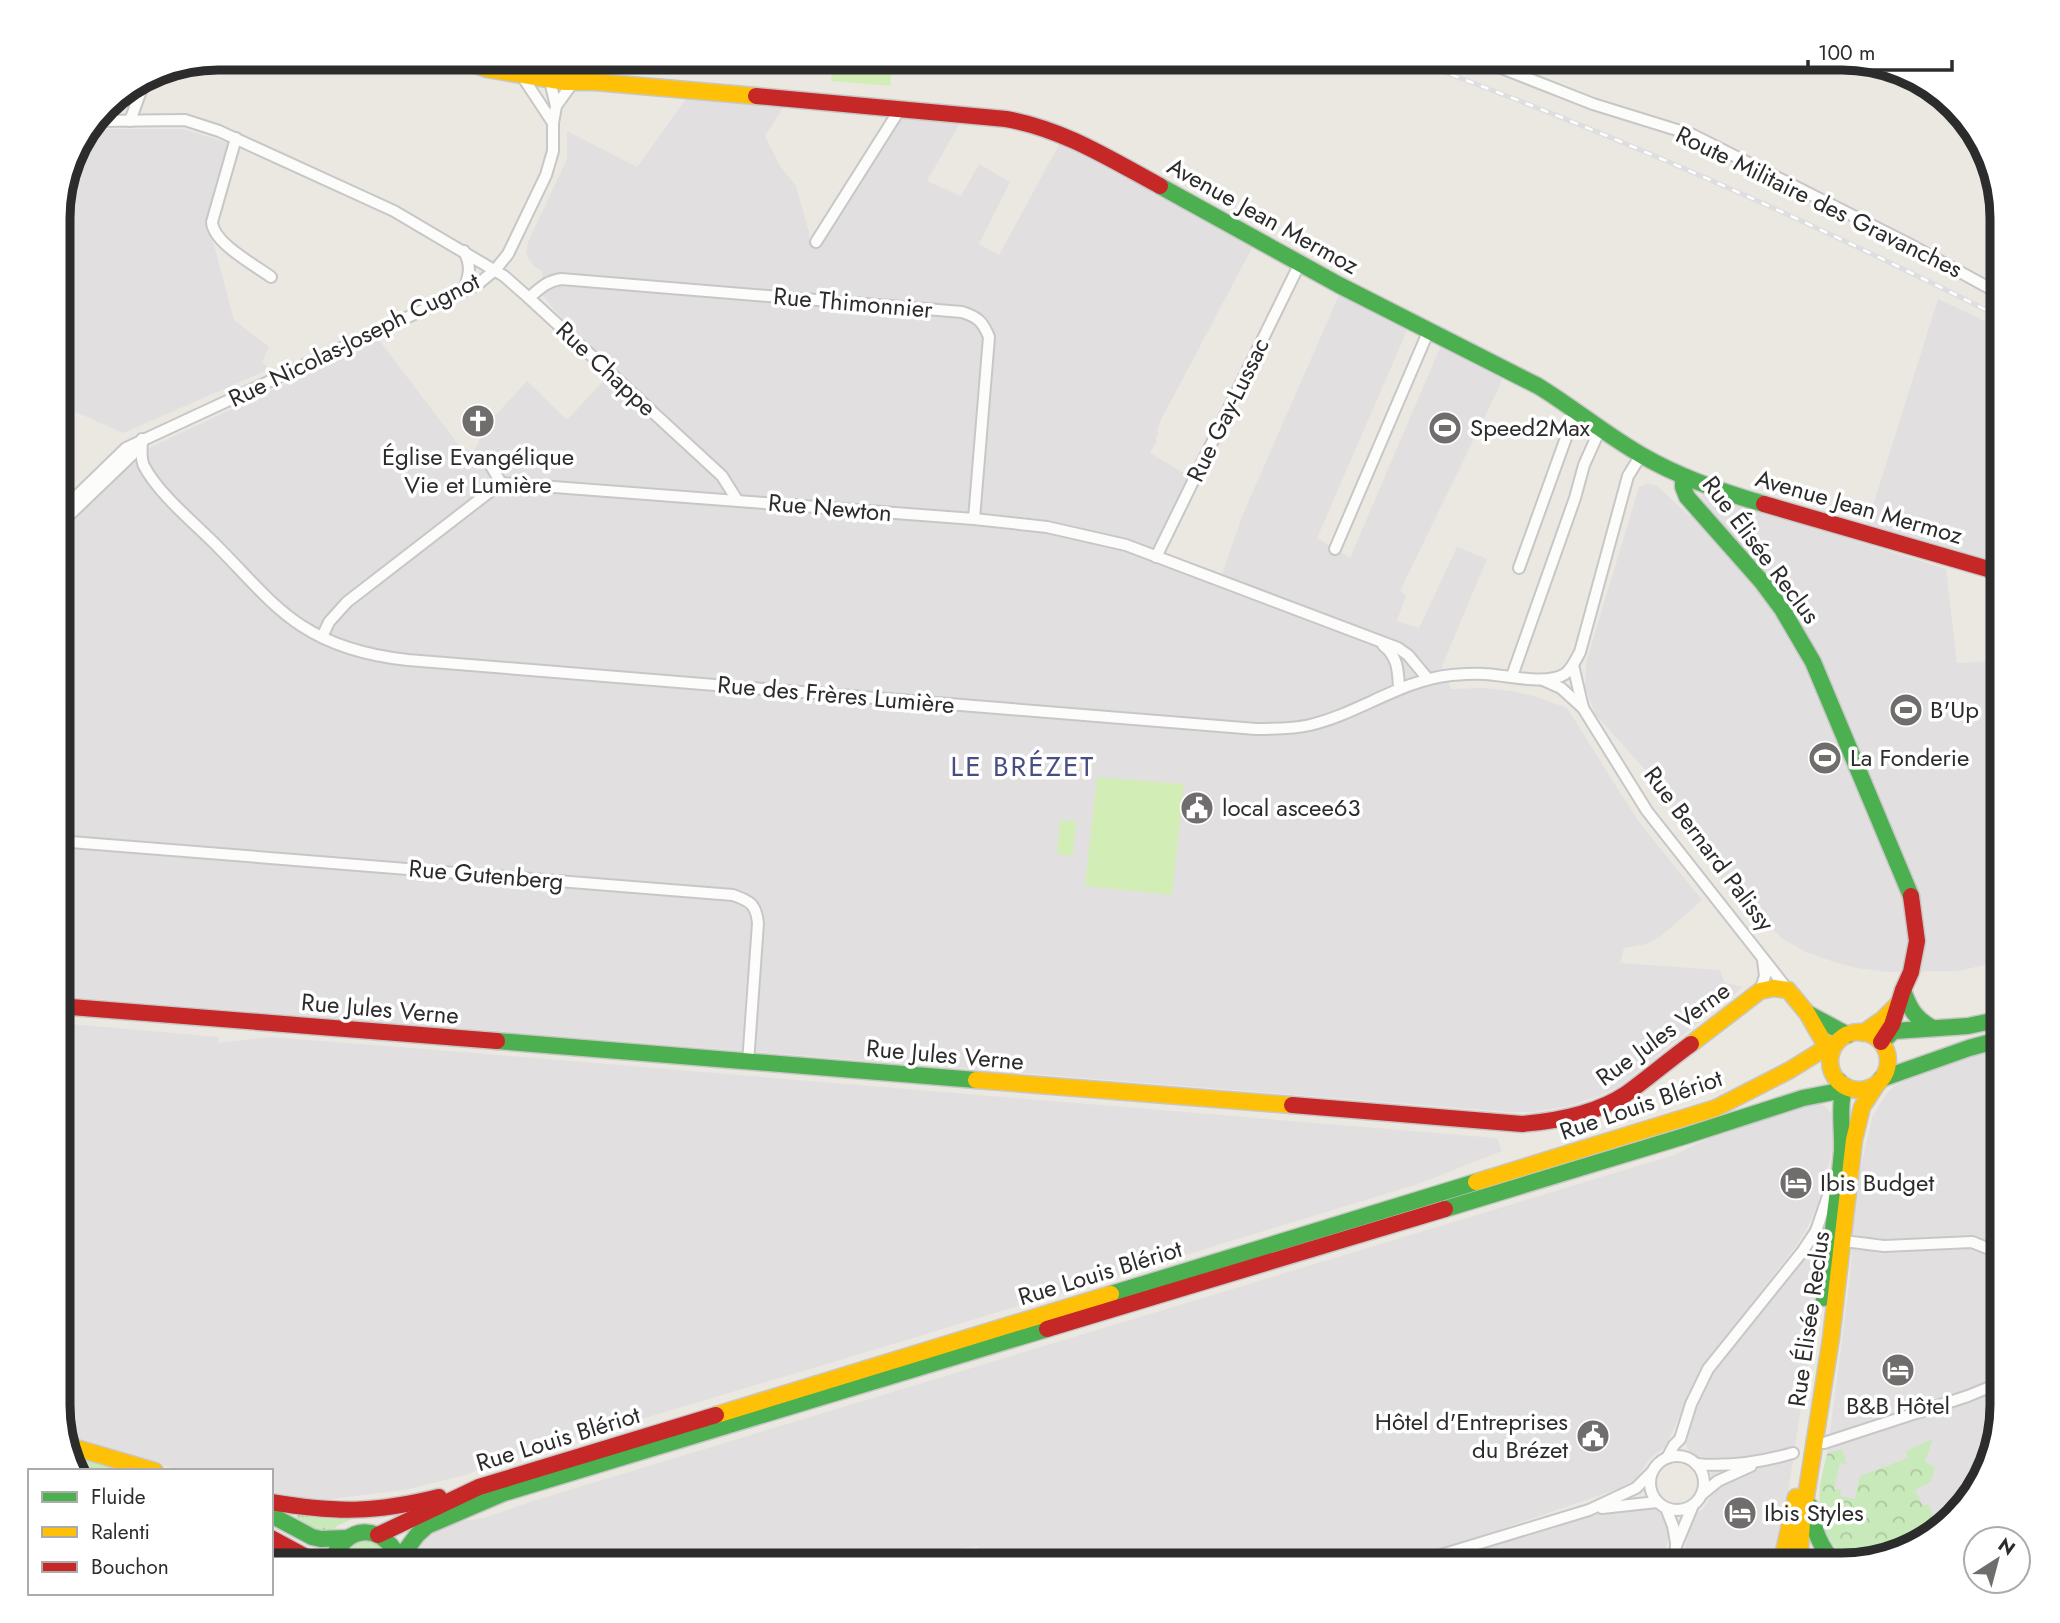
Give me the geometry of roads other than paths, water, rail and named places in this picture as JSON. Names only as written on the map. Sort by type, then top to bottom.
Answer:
[{"type":"main road","name":"Avenue Jean Mermoz","points":[[511,70],[522,76],[550,80],[1006,118],[1056,131],[1300,263],[1538,386],[1641,455],[1683,477],[1730,494],[1990,570]]},
{"type":"main road","name":"Rue Élisée Reclus","points":[[1683,477],[1686,497],[1762,582],[1782,609],[1813,662],[1911,896],[1917,941],[1911,972],[1892,1025],[1882,1044]]},
{"type":"main road","name":"Rue Jules Verne","points":[[70,1007],[1492,1123],[1549,1122],[1576,1117],[1601,1107],[1625,1095],[1760,991],[1774,988],[1788,990]]},
{"type":"main road","name":"Rue Bernard Palissy","points":[[1788,990],[1832,1050]]},
{"type":"main road","points":[[1933,1028],[1918,1020],[1901,997],[1883,1019],[1839,1041],[1832,1050],[1831,1068],[1842,1084],[1864,1090],[1879,1082],[1990,1042]]},
{"type":"main road","points":[[1790,1070],[1811,1046],[1811,1020]]},
{"type":"main road","name":"Rue Bernard Palissy","points":[[1811,1020],[1856,1034]]},
{"type":"main road","points":[[1882,1044],[1895,1031],[1968,1026],[1990,1021]]},
{"type":"main road","points":[[1856,1034],[1873,1036],[1882,1044],[1888,1058],[1885,1073],[1879,1082]]},
{"type":"main road","name":"Rue Louis Blériot","points":[[273,1516],[321,1539],[347,1538],[363,1533],[378,1535],[479,1487],[1716,1108],[1819,1052],[1832,1050]]},
{"type":"main road","name":"Rue Élisée Reclus","points":[[1800,1553],[1802,1494],[1844,1241],[1858,1118],[1879,1082]]},
{"type":"main road","name":"Rue Élisée Reclus","points":[[1795,1553],[1842,1136],[1842,1084]]},
{"type":"main road","name":"Rue Louis Blériot","points":[[407,1553],[421,1530],[427,1526],[504,1493],[1803,1098],[1834,1092],[1842,1084]]},
{"type":"main road","points":[[1740,1117],[1810,1102],[1826,1103],[1832,1106],[1842,1136]]},
{"type":"main road","points":[[77,1448],[148,1469]]},
{"type":"main road","points":[[273,1502],[316,1510],[356,1512],[399,1507],[479,1487]]},
{"type":"main road","points":[[1785,1553],[1802,1494]]},
{"type":"main road","points":[[1802,1494],[1815,1532],[1827,1553]]},
{"type":"main road","points":[[378,1535],[392,1544],[396,1553]]},
{"type":"main road","points":[[334,1553],[335,1548],[347,1538]]},
{"type":"main road","points":[[273,1539],[299,1553]]},
{"type":"street","points":[[520,70],[553,123]]},
{"type":"street","name":"Route Militaire des Gravanches","points":[[1507,70],[1593,104],[1693,135],[1907,243],[1990,288]]},
{"type":"street","name":"Rue Nicolas-Joseph Cugnot","points":[[70,502],[126,448],[142,439],[464,291],[495,270],[508,254],[546,175],[553,151],[556,106],[550,80]]},
{"type":"street","name":"Rue Nicolas-Joseph Cugnot","points":[[556,106],[574,81]]},
{"type":"street","points":[[130,121],[140,92]]},
{"type":"street","points":[[816,242],[900,109]]},
{"type":"street","name":"Rue Chappe","points":[[107,121],[185,120],[219,131],[394,211],[464,251],[504,276],[529,298],[722,476],[737,500]]},
{"type":"street","points":[[236,138],[212,229],[220,240],[271,277]]},
{"type":"street","points":[[464,251],[469,261],[464,291]]},
{"type":"street","name":"Rue Gay-Lussac","points":[[1156,556],[1300,263]]},
{"type":"street","name":"Rue Thimonnier","points":[[529,298],[542,286],[561,279],[962,312],[976,316],[989,337],[974,519]]},
{"type":"street","points":[[1335,549],[1429,330]]},
{"type":"street","points":[[1519,568],[1576,410]]},
{"type":"street","points":[[1512,676],[1575,498],[1584,465],[1601,427]]},
{"type":"street","points":[[70,515],[132,455],[142,439]]},
{"type":"street","name":"Rue des Frères Lumière","points":[[142,439],[142,463],[152,478],[272,602],[301,626],[323,638],[382,657],[1256,729],[1311,724],[1335,717],[1399,688],[1427,679],[1482,674],[1528,679],[1552,678],[1564,674],[1573,665]]},
{"type":"street","points":[[1573,665],[1580,652],[1628,476],[1641,455]]},
{"type":"street","name":"Rue des Frères Lumière","points":[[128,459],[152,478]]},
{"type":"street","points":[[323,638],[329,622],[347,602],[501,483],[487,459]]},
{"type":"street","name":"Rue Newton","points":[[501,483],[974,519],[1047,527],[1088,535],[1156,556],[1404,652],[1427,679]]},
{"type":"street","points":[[1378,641],[1390,650],[1395,658],[1399,688]]},
{"type":"street","name":"Rue Bernard Palissy","points":[[1573,665],[1583,708]]},
{"type":"street","name":"Rue Bernard Palissy","points":[[1541,678],[1561,688],[1583,708],[1647,811],[1788,990]]},
{"type":"street","name":"Rue Gutenberg","points":[[70,842],[733,895],[748,901],[757,912],[758,923],[748,1063]]},
{"type":"street","points":[[1760,991],[1765,976],[1763,957]]},
{"type":"street","points":[[1667,1458],[1680,1439],[1691,1404],[1708,1369],[1816,1231],[1830,1193],[1842,1136]]},
{"type":"street","points":[[1844,1241],[1884,1246],[1972,1242],[1990,1249]]},
{"type":"street","points":[[1824,1443],[1943,1405],[1990,1387]]},
{"type":"street","points":[[1680,1439],[1704,1478],[1702,1494]]},
{"type":"street","points":[[1676,1546],[1693,1505],[1702,1494],[1718,1482],[1760,1462],[1793,1453]]},
{"type":"street","points":[[1447,1553],[1589,1510],[1636,1488],[1658,1463],[1667,1458],[1677,1456],[1714,1466],[1760,1462]]},
{"type":"street","points":[[1652,1472],[1650,1488],[1674,1526],[1675,1553]]},
{"type":"street","points":[[1589,1510],[1662,1505],[1677,1510],[1693,1505]]},
{"type":"railway","points":[[1439,70],[1558,116],[1708,179],[1856,246],[1990,312]]},
{"type":"place","name":"Église Evangélique Vie et Lumière","points":[[478,421]]},
{"type":"place","name":"Speed2Max","points":[[1445,428]]},
{"type":"place","name":"B'Up","points":[[1906,710]]},
{"type":"place","name":"La Fonderie","points":[[1825,758]]},
{"type":"place","name":"local ascee63","points":[[1197,808]]},
{"type":"place","name":"Ibis Budget","points":[[1796,1183]]},
{"type":"place","name":"B&B Hôtel","points":[[1898,1370]]},
{"type":"place","name":"Hôtel d'Entreprises du Brézet","points":[[1593,1436]]},
{"type":"place","name":"Ibis Styles","points":[[1740,1513]]},
{"type":"district","name":"LE BRÉZET","points":[[1023,766]]}]
